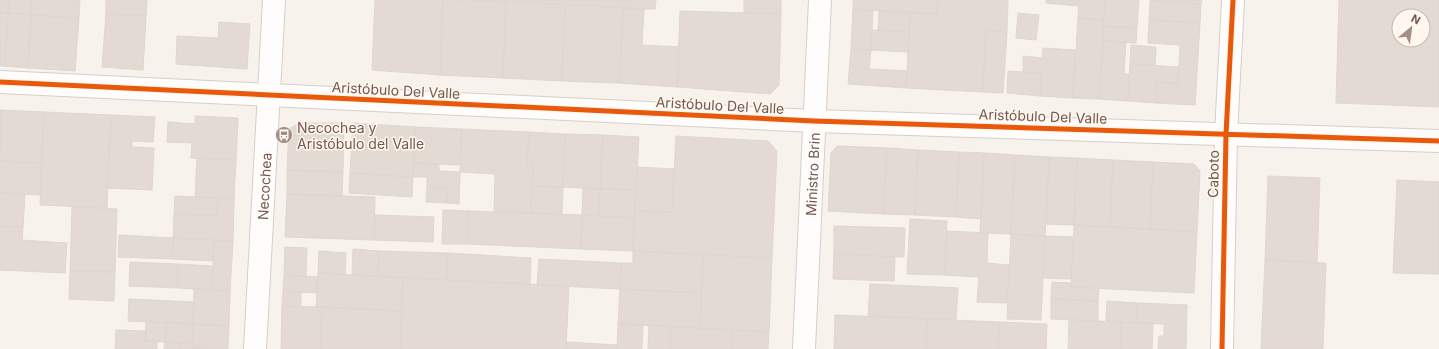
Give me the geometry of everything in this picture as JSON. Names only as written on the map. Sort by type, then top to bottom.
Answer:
[{"type":"street","name":"Necochea","points":[[255,349],[274,0]]},
{"type":"street","name":"Ministro Brin","points":[[804,349],[820,0]]},
{"type":"street","name":"Caboto","points":[[1222,349],[1226,134],[1233,0]]},
{"type":"street","name":"Aristóbulo Del Valle","points":[[0,82],[814,121],[1439,141]]},
{"type":"building","points":[[0,0],[9,0],[8,13],[0,13]]},
{"type":"building","points":[[9,0],[32,0],[31,15],[8,13]]},
{"type":"building","points":[[32,0],[80,0],[79,18],[31,15]]},
{"type":"building","points":[[106,0],[147,0],[146,16],[106,14]]},
{"type":"building","points":[[375,0],[443,0],[440,75],[372,70]]},
{"type":"building","points":[[443,0],[506,2],[503,78],[440,75]]},
{"type":"building","points":[[470,0],[656,0],[655,9],[644,9]]},
{"type":"building","points":[[744,0],[781,0],[781,14],[744,13]]},
{"type":"building","points":[[853,0],[938,0],[937,14],[853,9]]},
{"type":"building","points":[[938,0],[1008,0],[1007,32],[986,30],[983,92],[906,88],[910,13],[937,14]]},
{"type":"building","points":[[1046,0],[1079,0],[1078,6],[1046,3]]},
{"type":"building","points":[[1079,0],[1105,0],[1104,20],[1078,18]]},
{"type":"building","points":[[1105,0],[1139,0],[1137,28],[1103,26]]},
{"type":"building","points":[[1150,0],[1202,0],[1201,4]]},
{"type":"building","points":[[1339,0],[1439,0],[1439,107],[1336,103]]},
{"type":"building","points":[[1150,1],[1201,4],[1200,23],[1149,20]]},
{"type":"building","points":[[506,2],[565,4],[562,81],[503,78]]},
{"type":"building","points":[[565,4],[623,8],[619,83],[562,81]]},
{"type":"building","points":[[623,8],[644,9],[642,45],[680,47],[677,87],[619,83]]},
{"type":"building","points":[[853,9],[873,11],[871,50],[851,49]]},
{"type":"building","points":[[680,11],[781,14],[779,85],[770,94],[677,87]]},
{"type":"building","points":[[879,11],[910,13],[909,32],[878,30]]},
{"type":"building","points":[[0,13],[8,13],[5,66],[0,66]]},
{"type":"building","points":[[8,13],[31,15],[28,68],[5,66]]},
{"type":"building","points":[[1018,13],[1039,15],[1036,40],[1016,38]]},
{"type":"building","points":[[106,14],[146,16],[143,70],[102,67]]},
{"type":"building","points":[[31,15],[79,18],[75,71],[28,68]]},
{"type":"building","points":[[1078,18],[1104,20],[1099,99],[1073,98]]},
{"type":"building","points":[[1149,20],[1200,23],[1195,105],[1156,103],[1157,82],[1178,83],[1180,45],[1148,43]]},
{"type":"building","points":[[219,22],[250,24],[247,69],[176,64],[177,36],[218,38]]},
{"type":"building","points":[[1103,26],[1137,28],[1136,43],[1103,41]]},
{"type":"building","points":[[871,30],[909,32],[908,52],[871,50]]},
{"type":"building","points":[[986,30],[1007,32],[1003,93],[983,92]]},
{"type":"building","points":[[1103,41],[1126,42],[1124,74],[1129,74],[1128,101],[1099,99]]},
{"type":"building","points":[[1131,45],[1156,47],[1155,65],[1130,64]]},
{"type":"building","points":[[1043,48],[1075,50],[1073,98],[1040,96],[1041,73],[1023,72],[1023,56],[1042,58]]},
{"type":"building","points":[[851,49],[871,50],[869,69],[907,71],[906,88],[848,84]]},
{"type":"building","points":[[1130,64],[1179,67],[1178,83],[1157,82],[1156,103],[1128,101]]},
{"type":"building","points":[[1008,71],[1041,73],[1040,96],[1007,93]]},
{"type":"building","points":[[0,110],[2,110],[0,149]]},
{"type":"building","points":[[2,110],[44,112],[42,163],[0,161]]},
{"type":"building","points":[[44,112],[111,115],[107,208],[40,205]]},
{"type":"building","points":[[111,115],[155,117],[153,142],[132,141],[132,147],[154,148],[152,190],[107,188]]},
{"type":"building","points":[[195,116],[238,118],[236,160],[191,158],[192,143],[167,142],[168,122],[195,124]]},
{"type":"building","points":[[299,123],[344,123],[343,172],[287,170],[289,129]]},
{"type":"building","points":[[353,123],[415,127],[413,177],[350,173]]},
{"type":"building","points":[[415,127],[462,129],[460,165],[413,163]]},
{"type":"building","points":[[462,129],[529,132],[527,164],[533,164],[531,213],[494,212],[495,174],[460,172]]},
{"type":"building","points":[[529,132],[565,134],[563,187],[532,186],[533,164],[527,164]]},
{"type":"building","points":[[565,134],[603,135],[600,189],[563,187]]},
{"type":"building","points":[[603,135],[639,137],[636,190],[600,189]]},
{"type":"building","points":[[676,136],[768,141],[777,151],[772,258],[633,251],[635,211],[672,212]]},
{"type":"building","points":[[837,146],[887,148],[883,214],[828,211],[831,153]]},
{"type":"building","points":[[887,148],[918,150],[915,215],[883,214]]},
{"type":"building","points":[[918,150],[959,152],[956,217],[915,215]]},
{"type":"building","points":[[959,152],[984,153],[981,219],[956,217]]},
{"type":"building","points":[[984,153],[1015,155],[1011,234],[980,233]]},
{"type":"building","points":[[1015,155],[1049,157],[1045,236],[1011,234]]},
{"type":"building","points":[[1049,157],[1077,158],[1074,225],[1046,224]]},
{"type":"building","points":[[197,158],[236,160],[234,199],[195,197]]},
{"type":"building","points":[[1077,158],[1113,160],[1110,227],[1074,225]]},
{"type":"building","points":[[1113,160],[1153,162],[1150,229],[1110,227]]},
{"type":"building","points":[[0,161],[42,163],[40,195],[0,193]]},
{"type":"building","points":[[1153,162],[1194,164],[1200,171],[1197,232],[1150,229]]},
{"type":"building","points":[[413,163],[439,164],[439,171],[460,172],[459,204],[447,203],[448,188],[427,187],[427,177],[413,177]]},
{"type":"building","points":[[637,167],[674,169],[672,212],[635,211]]},
{"type":"building","points":[[287,170],[343,172],[342,196],[287,194]]},
{"type":"building","points":[[350,173],[413,177],[412,197],[349,193]]},
{"type":"building","points":[[1268,176],[1320,178],[1317,263],[1265,260]]},
{"type":"building","points":[[1397,180],[1439,182],[1439,274],[1393,273]]},
{"type":"building","points":[[532,186],[563,187],[562,215],[531,213]]},
{"type":"building","points":[[427,187],[448,188],[447,203],[426,202]]},
{"type":"building","points":[[583,188],[600,189],[599,216],[582,215]]},
{"type":"building","points":[[600,189],[636,190],[634,218],[599,216]]},
{"type":"building","points":[[0,193],[25,194],[23,227],[0,226]]},
{"type":"building","points":[[287,194],[375,197],[374,240],[285,237]]},
{"type":"building","points":[[175,196],[218,198],[217,216],[174,214]]},
{"type":"building","points":[[218,198],[234,199],[233,241],[173,238],[174,214],[217,216]]},
{"type":"building","points":[[72,207],[117,209],[115,272],[70,271]]},
{"type":"building","points":[[443,210],[469,211],[467,244],[442,244]]},
{"type":"building","points":[[469,211],[582,215],[581,249],[467,244]]},
{"type":"building","points":[[375,215],[434,217],[433,242],[374,240]]},
{"type":"building","points":[[582,215],[634,218],[633,251],[581,249]]},
{"type":"building","points":[[910,219],[947,221],[945,275],[907,274]]},
{"type":"building","points":[[1074,225],[1197,232],[1194,293],[1071,287]]},
{"type":"building","points":[[0,226],[23,227],[22,240],[67,243],[65,273],[0,270]]},
{"type":"building","points":[[834,226],[905,228],[904,257],[834,254]]},
{"type":"building","points":[[947,231],[988,233],[987,263],[1009,265],[1007,303],[977,302],[979,277],[945,275]]},
{"type":"building","points":[[1011,234],[1045,236],[1041,320],[1007,319]]},
{"type":"building","points":[[119,235],[173,238],[172,259],[118,257]]},
{"type":"building","points":[[1045,236],[1073,237],[1071,279],[1043,278]]},
{"type":"building","points":[[173,238],[214,240],[213,261],[172,259]]},
{"type":"building","points":[[214,240],[233,241],[230,291],[212,290]]},
{"type":"building","points":[[285,247],[307,248],[306,276],[284,275]]},
{"type":"building","points":[[353,249],[379,251],[378,276],[352,275]]},
{"type":"building","points":[[319,251],[346,253],[345,274],[318,273]]},
{"type":"building","points":[[379,251],[448,253],[447,280],[378,276]]},
{"type":"building","points":[[633,251],[703,255],[701,293],[620,289],[621,263],[633,263]]},
{"type":"building","points":[[448,253],[531,258],[530,284],[447,280]]},
{"type":"building","points":[[834,254],[895,257],[894,281],[833,279]]},
{"type":"building","points":[[703,255],[772,258],[769,332],[700,328]]},
{"type":"building","points":[[539,259],[621,263],[620,289],[537,285]]},
{"type":"building","points":[[1265,260],[1326,263],[1323,349],[1261,349]]},
{"type":"building","points":[[130,262],[178,264],[178,288],[129,286]]},
{"type":"building","points":[[178,264],[213,266],[212,290],[178,288]]},
{"type":"building","points":[[70,271],[115,272],[114,301],[69,299]]},
{"type":"building","points":[[318,273],[403,278],[402,311],[316,307]]},
{"type":"building","points":[[284,275],[318,277],[317,293],[283,291]]},
{"type":"building","points":[[403,278],[569,286],[566,349],[400,349]]},
{"type":"building","points":[[1052,282],[1071,283],[1071,287],[1099,288],[1098,301],[1051,299]]},
{"type":"building","points":[[870,284],[958,288],[956,320],[868,316]]},
{"type":"building","points":[[194,289],[230,291],[229,326],[193,324]]},
{"type":"building","points":[[620,289],[701,293],[700,328],[618,324]]},
{"type":"building","points":[[283,291],[301,292],[301,307],[282,306]]},
{"type":"building","points":[[129,299],[194,302],[193,324],[128,321]]},
{"type":"building","points":[[1051,299],[1098,301],[1098,321],[1051,319]]},
{"type":"building","points":[[1107,301],[1137,303],[1136,323],[1106,321]]},
{"type":"building","points":[[1137,303],[1187,305],[1186,349],[1158,349],[1159,336],[1164,336],[1164,324],[1136,323]]},
{"type":"building","points":[[282,306],[322,307],[320,349],[281,349]]},
{"type":"building","points":[[322,307],[402,311],[400,349],[320,349]]},
{"type":"building","points":[[835,315],[927,319],[926,349],[834,349]]},
{"type":"building","points":[[927,319],[999,322],[998,349],[926,349]]},
{"type":"building","points":[[1069,320],[1121,322],[1120,349],[1068,349]]},
{"type":"building","points":[[146,322],[166,322],[165,342],[145,341]]},
{"type":"building","points":[[166,322],[193,324],[192,343],[165,342]]},
{"type":"building","points":[[999,322],[1047,324],[1046,349],[998,349]]},
{"type":"building","points":[[1121,322],[1153,323],[1152,349],[1120,349]]},
{"type":"building","points":[[193,324],[229,326],[228,349],[206,349],[192,347]]},
{"type":"building","points":[[618,324],[643,325],[642,349],[617,349]]},
{"type":"building","points":[[649,325],[670,327],[670,349],[648,349]]},
{"type":"building","points":[[670,327],[733,330],[732,349],[670,349]]},
{"type":"building","points":[[116,330],[146,331],[145,341],[157,341],[157,349],[115,349]]},
{"type":"building","points":[[733,330],[769,332],[768,349],[732,349]]},
{"type":"building","points":[[165,342],[180,343],[179,349],[164,349]]},
{"type":"building","points":[[567,342],[617,345],[617,349],[566,349]]},
{"type":"building","points":[[180,343],[192,343],[192,347],[206,349],[179,349]]},
{"type":"cycle path","points":[[1222,349],[1226,134],[1233,0]]},
{"type":"cycle path","points":[[0,82],[814,121],[1439,141]]},
{"type":"place","name":"Necochea y Aristóbulo del Valle","points":[[284,135]]}]
